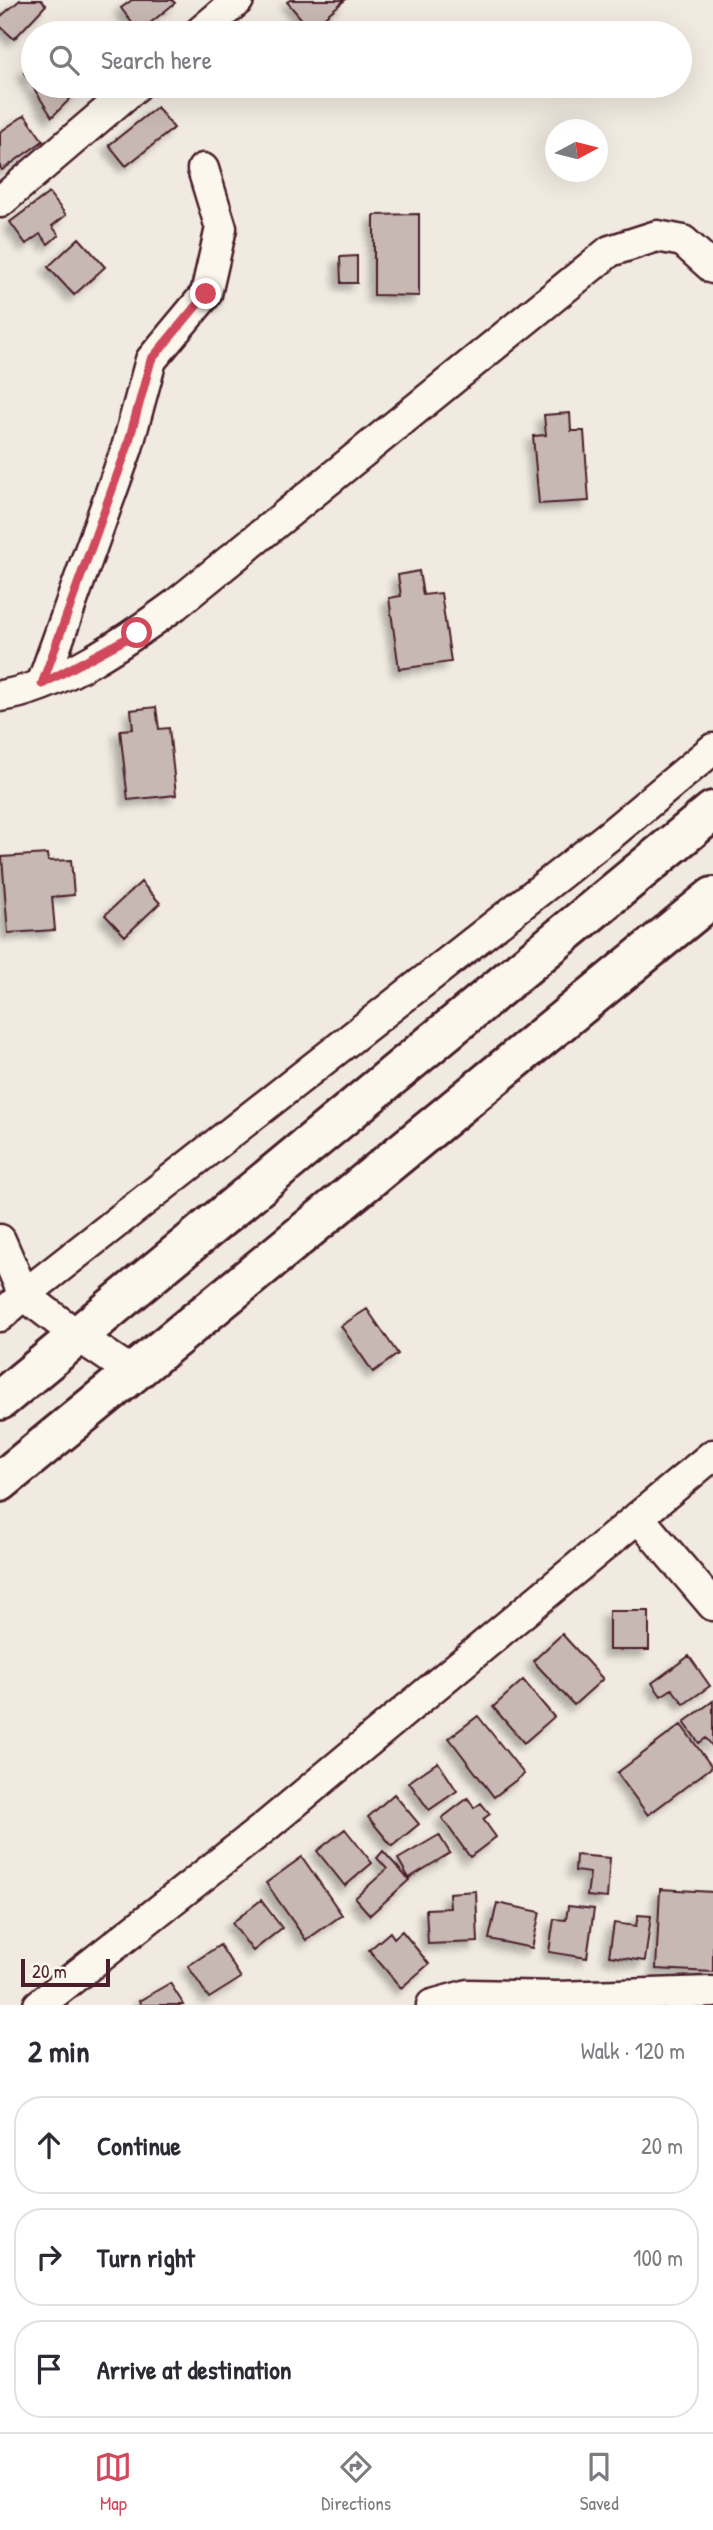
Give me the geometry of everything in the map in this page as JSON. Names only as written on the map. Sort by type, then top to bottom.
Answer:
[{"type":"highway","points":[[0,1400],[713,811]]},
{"type":"highway","points":[[0,1482],[713,897]]},
{"type":"street","points":[[213,21],[238,0]]},
{"type":"street","points":[[0,202],[122,98]]},
{"type":"street","points":[[42,684],[127,448],[151,360],[206,294],[221,228],[203,169]]},
{"type":"street","points":[[0,696],[20,693],[42,684],[137,633],[610,251],[657,236],[683,241],[713,268]]},
{"type":"street","points":[[0,1316],[610,835],[713,749]]},
{"type":"street","points":[[0,1240],[24,1295],[133,1373]]},
{"type":"street","points":[[39,2005],[265,1827],[713,1455]]},
{"type":"street","points":[[638,1517],[713,1605]]},
{"type":"street","points":[[432,2005],[468,1995],[557,2001],[713,1992]]},
{"type":"building","points":[[20,0],[41,0],[46,5],[31,21],[21,21],[21,32],[14,39],[0,26],[0,17]]},
{"type":"building","points":[[132,0],[172,0],[175,3],[153,21],[131,21],[121,8]]},
{"type":"building","points":[[345,0],[320,21],[303,21],[287,2]]},
{"type":"building","points":[[40,98],[71,98],[52,117]]},
{"type":"building","points":[[157,107],[174,128],[126,166],[109,145]]},
{"type":"building","points":[[25,115],[43,141],[2,170],[0,132]]},
{"type":"building","points":[[49,193],[66,215],[52,226],[59,235],[48,244],[40,234],[26,244],[10,222]]},
{"type":"building","points":[[419,214],[419,296],[374,295],[374,215]]},
{"type":"building","points":[[79,238],[105,267],[74,295],[48,267]]},
{"type":"building","points":[[357,256],[357,283],[341,283],[340,257]]},
{"type":"building","points":[[570,413],[571,431],[584,431],[589,501],[539,504],[533,436],[546,435],[544,415]]},
{"type":"building","points":[[419,571],[423,595],[441,593],[451,662],[399,669],[389,598],[401,596],[398,575]]},
{"type":"building","points":[[156,707],[159,729],[169,728],[176,795],[128,800],[120,730],[133,729],[131,710]]},
{"type":"building","points":[[47,854],[48,861],[71,860],[74,895],[52,897],[55,930],[8,933],[2,857]]},
{"type":"building","points":[[141,882],[160,903],[125,936],[105,915]]},
{"type":"building","points":[[367,1309],[398,1354],[373,1372],[341,1326]]},
{"type":"building","points":[[609,1611],[649,1611],[649,1650],[609,1650]]},
{"type":"building","points":[[562,1634],[603,1679],[574,1705],[533,1661]]},
{"type":"building","points":[[689,1656],[710,1686],[684,1704],[672,1689],[661,1696],[652,1683]]},
{"type":"building","points":[[523,1680],[554,1717],[524,1743],[493,1707]]},
{"type":"building","points":[[713,1701],[713,1747],[706,1738],[699,1743],[684,1722]]},
{"type":"building","points":[[478,1716],[524,1774],[494,1797],[449,1738]]},
{"type":"building","points":[[681,1725],[712,1767],[648,1815],[617,1773]]},
{"type":"building","points":[[438,1762],[457,1791],[429,1810],[409,1782]]},
{"type":"building","points":[[394,1794],[419,1824],[392,1846],[368,1817]]},
{"type":"building","points":[[468,1798],[474,1808],[481,1803],[490,1814],[483,1819],[496,1837],[470,1857],[442,1818]]},
{"type":"building","points":[[345,1829],[372,1863],[345,1886],[317,1851]]},
{"type":"building","points":[[439,1835],[450,1853],[409,1878],[398,1859]]},
{"type":"building","points":[[383,1851],[409,1880],[370,1915],[355,1898],[387,1869],[377,1858]]},
{"type":"building","points":[[576,1855],[610,1858],[607,1898],[587,1896],[590,1873],[575,1871]]},
{"type":"building","points":[[302,1857],[342,1915],[306,1940],[266,1883]]},
{"type":"building","points":[[660,1889],[713,1892],[713,1972],[656,1969]]},
{"type":"building","points":[[476,1891],[478,1942],[428,1944],[426,1909],[450,1908],[449,1893]]},
{"type":"building","points":[[261,1900],[282,1928],[253,1951],[232,1923]]},
{"type":"building","points":[[497,1903],[540,1912],[532,1948],[489,1939]]},
{"type":"building","points":[[568,1906],[594,1909],[587,1958],[549,1952],[554,1919],[566,1920]]},
{"type":"building","points":[[638,1915],[651,1916],[645,1961],[609,1956],[614,1923],[636,1926]]},
{"type":"building","points":[[402,1931],[429,1964],[401,1988],[369,1950],[390,1932],[394,1938]]},
{"type":"building","points":[[220,1945],[241,1978],[209,1998],[188,1966]]},
{"type":"building","points":[[170,1983],[184,2005],[141,2005],[139,2001]]},
{"type":"route","points":[[137,633],[42,684],[127,448],[151,360],[206,294]]}]
